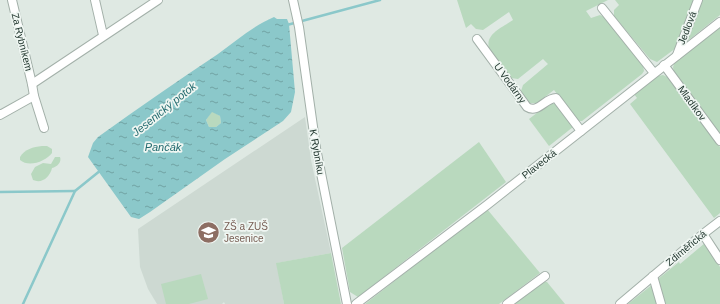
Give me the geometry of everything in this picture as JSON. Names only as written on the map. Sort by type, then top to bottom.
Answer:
[{"type":"street","name":"Za Rybníkem","points":[[12,0],[34,96],[44,128]]},
{"type":"street","points":[[95,0],[103,35]]},
{"type":"street","name":"Za Rybníkem","points":[[32,84],[103,35],[158,0]]},
{"type":"street","name":"K Rybníku","points":[[293,0],[299,27],[316,148],[347,304]]},
{"type":"street","name":"Jedlová","points":[[677,56],[698,0]]},
{"type":"street","points":[[602,8],[654,73]]},
{"type":"street","name":"Plavecká","points":[[356,304],[487,205],[720,22]]},
{"type":"street","name":"U Vodárny","points":[[477,39],[527,107],[534,109],[549,99],[556,98],[580,131]]},
{"type":"street","name":"Mladíkov","points":[[664,65],[720,141]]},
{"type":"street","points":[[0,114],[34,96]]},
{"type":"street","name":"Zdiměřická","points":[[620,304],[703,234],[720,222]]},
{"type":"street","points":[[703,234],[720,260]]},
{"type":"street","points":[[507,304],[545,276]]},
{"type":"street","points":[[653,276],[661,304]]},
{"type":"shaded area","points":[[305,117],[311,160],[331,253],[277,263],[284,304],[225,304],[224,302],[222,304],[157,304],[148,289],[140,267],[138,229]]},
{"type":"green space","points":[[457,0],[608,0],[586,11],[591,18],[600,15],[604,17],[643,65],[644,71],[582,121],[578,121],[554,90],[537,103],[529,103],[521,91],[523,85],[548,64],[543,59],[518,79],[511,78],[489,48],[488,43],[496,31],[513,20],[509,12],[483,30],[476,29],[471,24],[466,28]]},
{"type":"green space","points":[[615,0],[694,0],[676,48],[657,62],[650,59],[614,16],[614,10],[619,5]]},
{"type":"green space","points":[[702,0],[720,0],[720,15],[685,43]]},
{"type":"green space","points":[[720,27],[720,134],[674,72],[673,67],[675,62]]},
{"type":"green space","points":[[663,75],[667,77],[720,147],[720,213],[714,218],[630,104],[637,98],[634,94],[658,76]]},
{"type":"green space","points":[[550,103],[556,104],[573,127],[549,146],[529,119]]},
{"type":"green space","points":[[212,111],[220,116],[221,123],[216,127],[209,127],[206,120]]},
{"type":"green space","points":[[479,142],[506,182],[358,297],[350,292],[342,248]]},
{"type":"green space","points":[[47,146],[52,149],[52,153],[46,159],[32,163],[20,160],[22,154],[27,150]]},
{"type":"green space","points":[[55,157],[60,157],[60,162],[52,168],[47,177],[39,181],[33,180],[31,174],[35,167],[43,163],[51,164]]},
{"type":"green space","points":[[487,209],[540,273],[499,304],[365,304]]},
{"type":"green space","points":[[705,243],[720,267],[720,304],[665,304],[658,279],[679,262],[680,264]]},
{"type":"green space","points":[[331,253],[341,304],[284,304],[276,263]]},
{"type":"green space","points":[[201,274],[208,299],[189,304],[166,304],[161,284]]},
{"type":"green space","points":[[544,282],[547,282],[565,304],[514,304]]},
{"type":"green space","points":[[653,284],[658,304],[628,304]]},
{"type":"water","name":"Pančák","points":[[274,17],[277,19],[287,19],[289,24],[295,92],[291,112],[283,121],[225,159],[150,212],[139,219],[131,217],[88,157],[93,143],[98,137],[127,116],[252,29]],"holes":[[[212,112],[220,116],[221,123],[216,127],[209,127],[206,120]]]},
{"type":"waterway","name":"Jesenický potok","points":[[287,25],[380,0]]},
{"type":"waterway","name":"Jesenický potok","points":[[23,304],[75,191],[101,170]]},
{"type":"waterway","points":[[0,192],[75,191]]},
{"type":"place","name":"ZŠ a ZUŠ Jesenice","points":[[208,232]]}]
